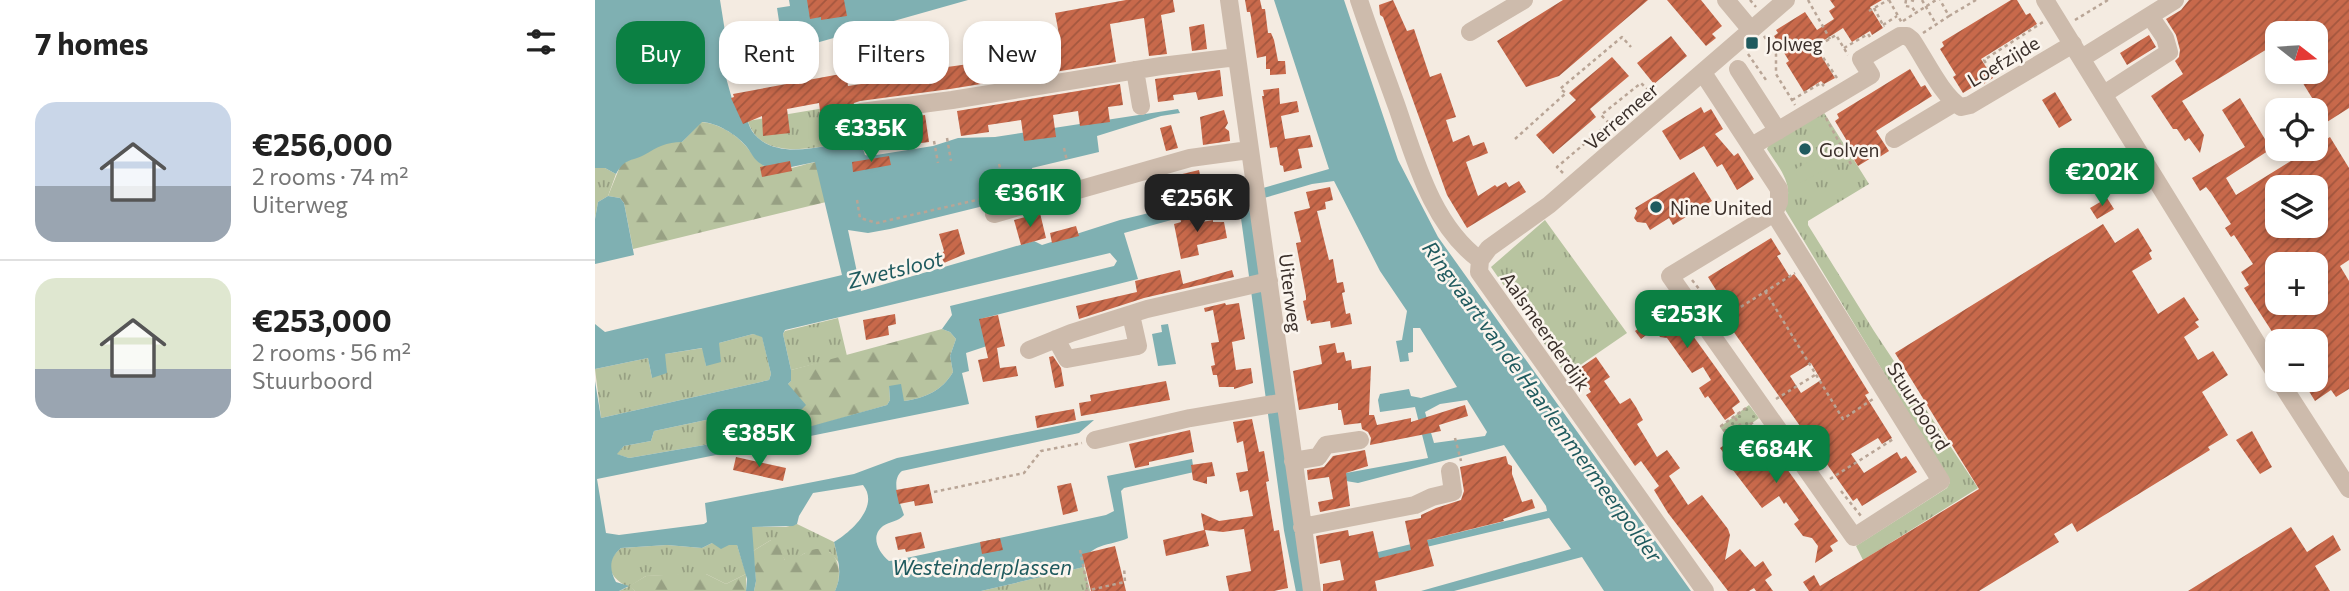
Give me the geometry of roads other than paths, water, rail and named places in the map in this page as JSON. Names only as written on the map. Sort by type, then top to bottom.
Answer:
[{"type":"street","name":"Uiterweg","points":[[1229,0],[1257,194],[1261,282],[1279,403],[1293,461],[1312,591]]},
{"type":"street","name":"Aalsmeerderdijk","points":[[1359,0],[1428,190],[1452,233],[1465,250],[1480,260],[1479,272],[1705,591]]},
{"type":"street","points":[[1470,32],[1524,0]]},
{"type":"street","points":[[1726,0],[1749,32]]},
{"type":"street","name":"Verremeer","points":[[1480,260],[1489,248],[1574,184],[1786,0]]},
{"type":"street","name":"Loefzijde","points":[[1777,131],[1871,75],[1861,59],[1904,31],[1954,103],[1961,107],[1970,105],[2000,87],[2150,16],[2175,0]]},
{"type":"street","points":[[2054,14],[2265,357]]},
{"type":"street","points":[[2104,94],[2169,52],[2165,38],[2150,16]]},
{"type":"street","points":[[861,112],[1237,57]]},
{"type":"street","points":[[1738,69],[1777,131],[1752,146]]},
{"type":"street","points":[[1135,70],[1141,106]]},
{"type":"street","points":[[1703,73],[1779,189],[1779,202],[1774,213]]},
{"type":"street","name":"Loefzijde","points":[[1894,139],[1954,103]]},
{"type":"street","points":[[995,214],[1190,158],[1249,150]]},
{"type":"street","name":"Stuurboord","points":[[1774,213],[1941,481],[1854,537],[1826,481],[1762,406],[1670,276],[1774,213]]},
{"type":"street","points":[[1029,350],[1131,315],[1261,282]]},
{"type":"street","points":[[1056,339],[1067,359],[1138,346],[1131,315]]},
{"type":"street","points":[[2287,392],[2349,489]]},
{"type":"street","points":[[1095,440],[1190,418],[1279,403]]},
{"type":"street","points":[[1293,461],[1318,457],[1326,445],[1360,440]]},
{"type":"street","points":[[1302,527],[1415,505],[1432,497],[1454,492],[1456,466]]},
{"type":"water","name":"Westeinderplassen","points":[[595,0],[720,0],[723,21],[719,21],[719,84],[728,84],[732,99],[743,100],[752,131],[762,141],[774,147],[803,149],[860,139],[865,155],[870,156],[933,146],[958,138],[995,137],[1178,109],[1180,113],[1161,116],[1097,136],[1099,152],[1032,168],[1036,193],[890,229],[868,233],[848,230],[861,291],[1034,241],[1042,245],[1120,220],[1232,193],[1251,191],[1253,202],[1243,205],[1237,202],[1124,233],[1138,279],[980,319],[987,346],[966,353],[969,371],[962,373],[969,404],[597,479],[606,533],[619,535],[704,524],[707,522],[705,503],[854,474],[897,458],[1082,421],[1094,420],[1079,433],[902,471],[898,475],[896,486],[904,515],[879,530],[876,539],[882,553],[889,561],[897,560],[1106,515],[1114,511],[1107,476],[1192,459],[1194,472],[1124,488],[1121,491],[1128,538],[1094,549],[1089,553],[1084,567],[981,591],[835,591],[839,573],[834,542],[855,525],[866,510],[868,501],[863,485],[813,493],[797,524],[793,526],[752,527],[756,581],[754,591],[746,591],[747,579],[737,545],[721,549],[712,543],[702,548],[667,545],[621,548],[612,560],[612,573],[616,582],[629,586],[619,591],[595,591],[595,381],[601,418],[769,380],[771,374],[762,337],[753,334],[719,343],[721,362],[706,366],[702,348],[665,354],[667,373],[652,378],[648,358],[595,369],[595,324],[605,332],[842,275],[815,162],[777,170],[769,168],[756,160],[732,133],[714,124],[702,122],[682,142],[662,146],[628,161],[616,174],[605,168],[595,168]],"holes":[[[1110,253],[1117,261],[1114,266],[950,306],[952,315],[942,329],[950,332],[956,339],[950,356],[953,372],[944,384],[919,398],[904,401],[901,384],[889,386],[890,400],[887,405],[794,431],[794,417],[806,405],[788,384],[791,381],[791,370],[783,334],[785,330]],[[768,411],[778,420],[774,433],[629,458],[617,454],[624,446],[651,441],[654,431],[739,413]]]},
{"type":"water","points":[[789,0],[968,0],[894,21],[833,21],[833,38],[819,42],[819,21],[779,21],[777,8],[790,6]]},
{"type":"water","name":"Ringvaart van de Haarlemmermeerpolder","points":[[1274,0],[1344,0],[1398,160],[1438,237],[1691,591],[1604,591],[1582,557],[1454,591],[1421,591],[1571,549],[1549,518],[1363,562],[1362,556],[1547,511],[1504,445],[1358,483],[1346,481],[1346,473],[1428,458],[1415,407],[1380,412],[1380,394],[1409,389],[1411,396],[1421,398],[1457,387],[1420,328],[1413,328],[1413,352],[1408,353],[1409,361],[1400,362],[1396,341],[1402,340],[1407,311],[1380,271],[1334,181],[1312,184],[1264,198],[1263,188],[1329,169]],"holes":[[[1467,400],[1487,432],[1485,436],[1434,443],[1425,412],[1440,404]]]},
{"type":"water","points":[[608,196],[620,198],[624,203],[634,255],[595,264],[595,219],[598,202]]},
{"type":"water","points":[[1168,324],[1176,364],[1158,366],[1152,334],[1162,332],[1161,325]]},
{"type":"waterway","points":[[1245,196],[1291,530],[1303,591]]},
{"type":"place","name":"Jolweg","points":[[1752,43]]},
{"type":"place","name":"Golven","points":[[1805,149]]},
{"type":"place","name":"Nine United","points":[[1656,207]]},
{"type":"water label","name":"Zwetsloot","points":[[895,269]]}]
